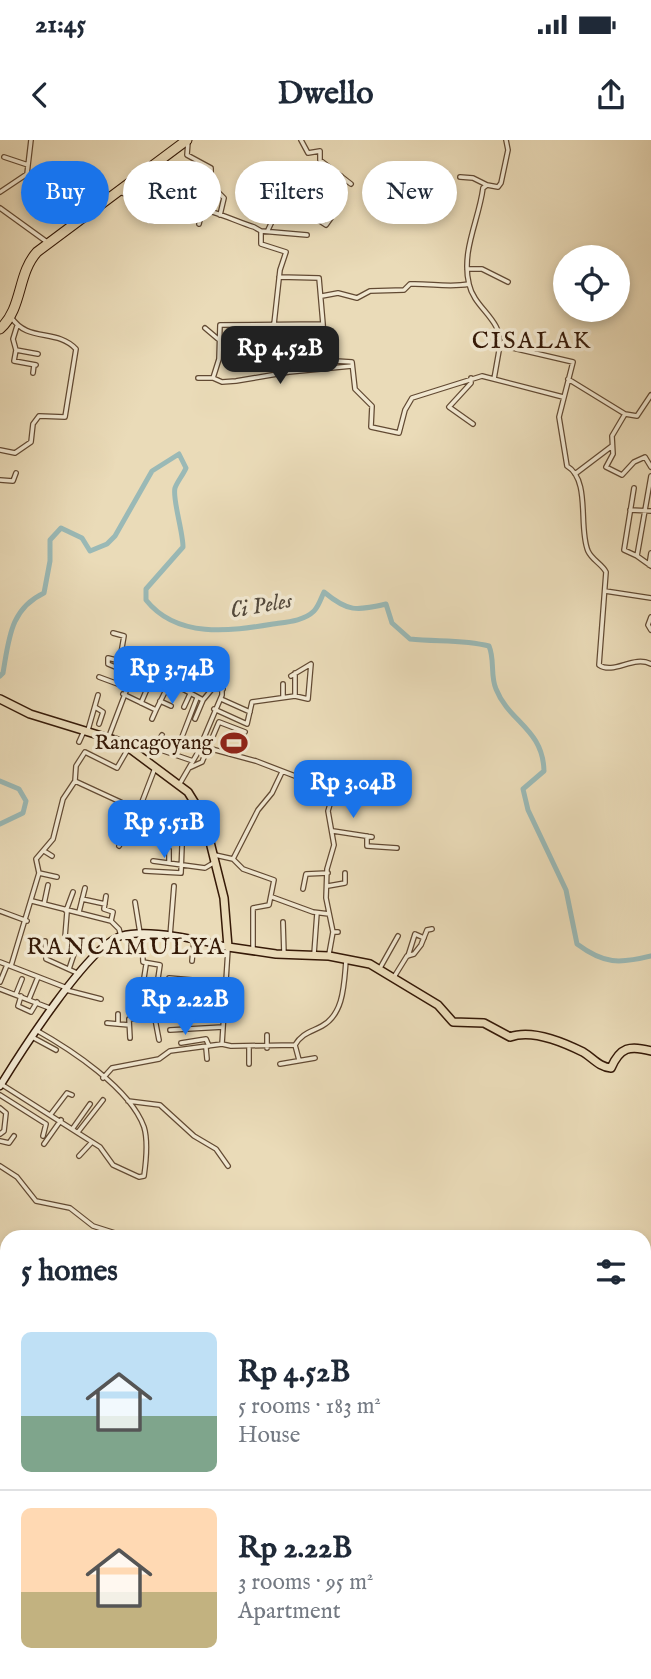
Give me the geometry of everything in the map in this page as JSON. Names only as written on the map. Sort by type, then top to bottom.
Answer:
[{"type":"highway","points":[[0,329],[11,317],[29,263],[49,243],[187,140]]},
{"type":"main road","points":[[0,699],[30,714],[109,736],[129,747],[190,795],[205,825],[214,858],[227,918],[229,948]]},
{"type":"main road","points":[[1,1085],[36,1030],[78,974],[108,944],[121,936],[170,936],[240,950],[346,958],[380,968],[441,1007],[454,1023],[484,1023],[510,1037],[523,1033],[536,1036],[583,1052],[606,1068],[611,1068],[623,1049],[651,1051]]},
{"type":"main road","points":[[219,945],[229,936]]},
{"type":"main road","points":[[229,936],[240,950]]},
{"type":"street","points":[[28,161],[31,140]]},
{"type":"street","points":[[187,140],[187,155],[198,161]]},
{"type":"street","points":[[302,140],[308,153],[320,151],[321,161]]},
{"type":"street","points":[[460,177],[470,177],[486,185],[498,187],[508,150],[506,140]]},
{"type":"street","points":[[4,157],[21,162]]},
{"type":"street","points":[[0,192],[21,180]]},
{"type":"street","points":[[486,185],[467,254],[467,269],[469,284],[500,331],[494,379]]},
{"type":"street","points":[[117,191],[123,193]]},
{"type":"street","points":[[221,194],[225,198],[221,212]]},
{"type":"street","points":[[0,208],[49,243]]},
{"type":"street","points":[[221,215],[261,231],[307,235]]},
{"type":"street","points":[[268,230],[271,224]]},
{"type":"street","points":[[261,231],[261,244],[287,253],[279,277],[274,324]]},
{"type":"street","points":[[467,269],[482,269],[508,282]]},
{"type":"street","points":[[279,277],[318,278],[321,282],[325,355],[336,361],[351,361],[357,393],[372,406],[370,426],[397,434],[412,398],[482,376],[563,397]]},
{"type":"street","points":[[322,296],[338,293],[357,298],[370,291],[404,290],[410,284],[421,283],[441,287],[469,284]]},
{"type":"street","points":[[0,450],[15,453],[31,442],[33,424],[39,416],[63,418],[68,410],[76,347],[61,338],[23,331],[11,317]]},
{"type":"street","points":[[212,378],[219,359],[220,325],[323,324]]},
{"type":"street","points":[[17,326],[13,339],[16,350],[14,361],[35,365],[33,373]]},
{"type":"street","points":[[205,328],[218,339]]},
{"type":"street","points":[[500,345],[572,360],[559,417],[567,466],[575,474],[587,550],[604,569],[605,592],[599,666],[614,667],[640,660],[651,664]]},
{"type":"street","points":[[16,350],[38,354]]},
{"type":"street","points":[[198,378],[212,378],[222,383],[296,371],[352,366]]},
{"type":"street","points":[[471,378],[472,382],[449,407],[473,424]]},
{"type":"street","points":[[568,379],[625,414],[637,416],[651,395]]},
{"type":"street","points":[[625,414],[612,436],[612,454],[605,465],[622,475],[642,457],[647,459],[651,467]]},
{"type":"street","points":[[575,474],[612,446]]},
{"type":"street","points":[[0,480],[13,481],[16,473]]},
{"type":"street","points":[[637,556],[651,476]]},
{"type":"street","points":[[634,488],[624,552],[637,556],[650,565],[651,553]]},
{"type":"street","points":[[630,510],[651,511]]},
{"type":"street","points":[[605,592],[651,598]]},
{"type":"street","points":[[651,617],[648,625],[651,630]]},
{"type":"street","points":[[113,633],[124,636],[120,659]]},
{"type":"street","points":[[132,674],[106,663],[109,657],[136,666],[203,700]]},
{"type":"street","points":[[179,785],[193,761],[223,689],[214,669],[187,662]]},
{"type":"street","points":[[214,709],[246,724],[252,702],[283,696],[308,699],[311,664],[293,675],[295,696]]},
{"type":"street","points":[[109,736],[136,666]]},
{"type":"street","points":[[179,686],[183,669]]},
{"type":"street","points":[[99,677],[126,687]]},
{"type":"street","points":[[204,680],[213,688],[223,689]]},
{"type":"street","points":[[152,719],[170,682]]},
{"type":"street","points":[[283,684],[283,696]]},
{"type":"street","points":[[195,719],[203,700],[213,688]]},
{"type":"street","points":[[141,703],[147,689]]},
{"type":"street","points":[[123,694],[156,710]]},
{"type":"street","points":[[184,706],[190,694]]},
{"type":"street","points":[[79,741],[98,695]]},
{"type":"street","points":[[175,755],[197,698]]},
{"type":"street","points":[[221,699],[250,712]]},
{"type":"street","points":[[160,701],[171,706]]},
{"type":"street","points":[[95,707],[103,712],[99,723]]},
{"type":"street","points":[[189,768],[201,764],[220,722],[244,732]]},
{"type":"street","points":[[146,761],[162,735]]},
{"type":"street","points":[[0,982],[27,921],[38,873],[36,859],[54,836],[63,799],[75,781],[76,766],[83,753],[91,753],[117,768],[129,747]]},
{"type":"street","points":[[155,748],[193,761]]},
{"type":"street","points":[[208,748],[256,761],[334,791]]},
{"type":"street","points":[[119,846],[139,813],[155,768]]},
{"type":"street","points":[[233,859],[258,810],[272,793],[282,772]]},
{"type":"street","points":[[329,956],[333,932],[326,898],[334,845],[328,811],[337,777]]},
{"type":"street","points":[[75,781],[165,824],[205,825]]},
{"type":"street","points":[[165,824],[169,810]]},
{"type":"street","points":[[333,831],[369,836],[367,846],[397,848]]},
{"type":"street","points":[[145,871],[181,873],[182,846]]},
{"type":"street","points":[[169,850],[169,862]]},
{"type":"street","points":[[44,851],[51,856]]},
{"type":"street","points":[[153,861],[205,868],[214,858],[233,859],[243,869],[273,878],[272,897],[267,906],[254,908],[253,951]]},
{"type":"street","points":[[38,873],[57,877]]},
{"type":"street","points":[[303,889],[306,874],[328,873]]},
{"type":"street","points":[[328,886],[345,883],[345,873]]},
{"type":"street","points":[[44,904],[48,885]]},
{"type":"street","points":[[170,936],[174,886]]},
{"type":"street","points":[[79,912],[85,888]]},
{"type":"street","points":[[65,937],[72,892]]},
{"type":"street","points":[[106,896],[105,909],[113,912],[111,921]]},
{"type":"street","points":[[272,897],[317,913],[329,914]]},
{"type":"street","points":[[82,899],[105,904]]},
{"type":"street","points":[[32,901],[111,921],[119,929],[121,936]]},
{"type":"street","points":[[135,902],[143,962],[146,965],[140,1003],[154,1005],[160,965],[146,965]]},
{"type":"street","points":[[0,911],[27,921]]},
{"type":"street","points":[[314,956],[317,913]]},
{"type":"street","points":[[283,922],[284,954]]},
{"type":"street","points":[[408,956],[414,954],[427,930],[432,929]]},
{"type":"street","points":[[333,932],[338,932]]},
{"type":"street","points":[[394,977],[408,956],[415,934],[424,938]]},
{"type":"street","points":[[380,968],[398,936]]},
{"type":"street","points":[[191,961],[194,940]]},
{"type":"street","points":[[45,941],[46,960],[78,974]]},
{"type":"street","points":[[69,969],[76,948],[72,946]]},
{"type":"street","points":[[222,1044],[229,948]]},
{"type":"street","points":[[103,1078],[112,1068],[159,1059],[170,1051],[222,1044],[249,1048],[295,1045],[307,1032],[325,1024],[337,1010],[346,958]]},
{"type":"street","points":[[0,962],[66,989],[101,999]]},
{"type":"street","points":[[29,999],[38,977]]},
{"type":"street","points":[[169,978],[227,983]]},
{"type":"street","points":[[22,979],[18,1006],[31,1012],[37,1002]]},
{"type":"street","points":[[0,989],[52,1009]]},
{"type":"street","points":[[130,1038],[129,1019],[225,1013]]},
{"type":"street","points":[[118,1014],[118,1024]]},
{"type":"street","points":[[155,1019],[159,1040]]},
{"type":"street","points":[[107,1023],[129,1025]]},
{"type":"street","points":[[170,1030],[223,1027]]},
{"type":"street","points":[[1,1085],[92,1142],[105,1152],[106,1159],[113,1165],[143,1177],[145,1133],[128,1101],[68,1049],[36,1030]]},
{"type":"street","points":[[267,1035],[267,1048]]},
{"type":"street","points":[[32,1037],[56,1050]]},
{"type":"street","points":[[181,1044],[206,1039],[207,1059]]},
{"type":"street","points":[[295,1045],[299,1060]]},
{"type":"street","points":[[249,1048],[249,1064]]},
{"type":"street","points":[[280,1063],[316,1058]]},
{"type":"street","points":[[51,1114],[67,1093],[72,1095]]},
{"type":"street","points":[[0,1095],[46,1124],[43,1136]]},
{"type":"street","points":[[78,1132],[103,1100]]},
{"type":"street","points":[[128,1101],[160,1105],[194,1136],[216,1149],[228,1166]]},
{"type":"street","points":[[73,1129],[90,1104]]},
{"type":"street","points":[[0,1108],[6,1113],[4,1131],[0,1134]]},
{"type":"street","points":[[44,1143],[61,1121]]},
{"type":"street","points":[[0,1142],[9,1143],[14,1136]]},
{"type":"street","points":[[79,1156],[92,1142]]},
{"type":"street","points":[[0,1166],[17,1177],[36,1201],[70,1208],[85,1221],[108,1230]]},
{"type":"waterway","name":"Ci Peles","points":[[0,676],[18,616],[24,607],[44,593],[50,561],[50,540],[61,528],[82,538],[90,551],[107,544],[115,536],[152,471],[179,454],[186,468],[174,493],[183,547],[146,589],[146,600],[159,613],[188,627],[222,630],[300,619],[314,611],[324,592],[353,608],[386,604],[392,623],[410,639],[489,646],[496,689],[509,710],[532,735],[542,757],[544,771],[523,789],[528,810],[566,890],[577,944],[604,959],[621,961],[651,956]]},
{"type":"waterway","name":"Ci Peles","points":[[0,781],[19,789],[26,801],[23,813],[0,824]]},
{"type":"place","name":"Rancagoyang","points":[[234,743]]},
{"type":"district","name":"CISALAK","points":[[532,341]]},
{"type":"district","name":"RANCAMULYA","points":[[126,947]]}]
